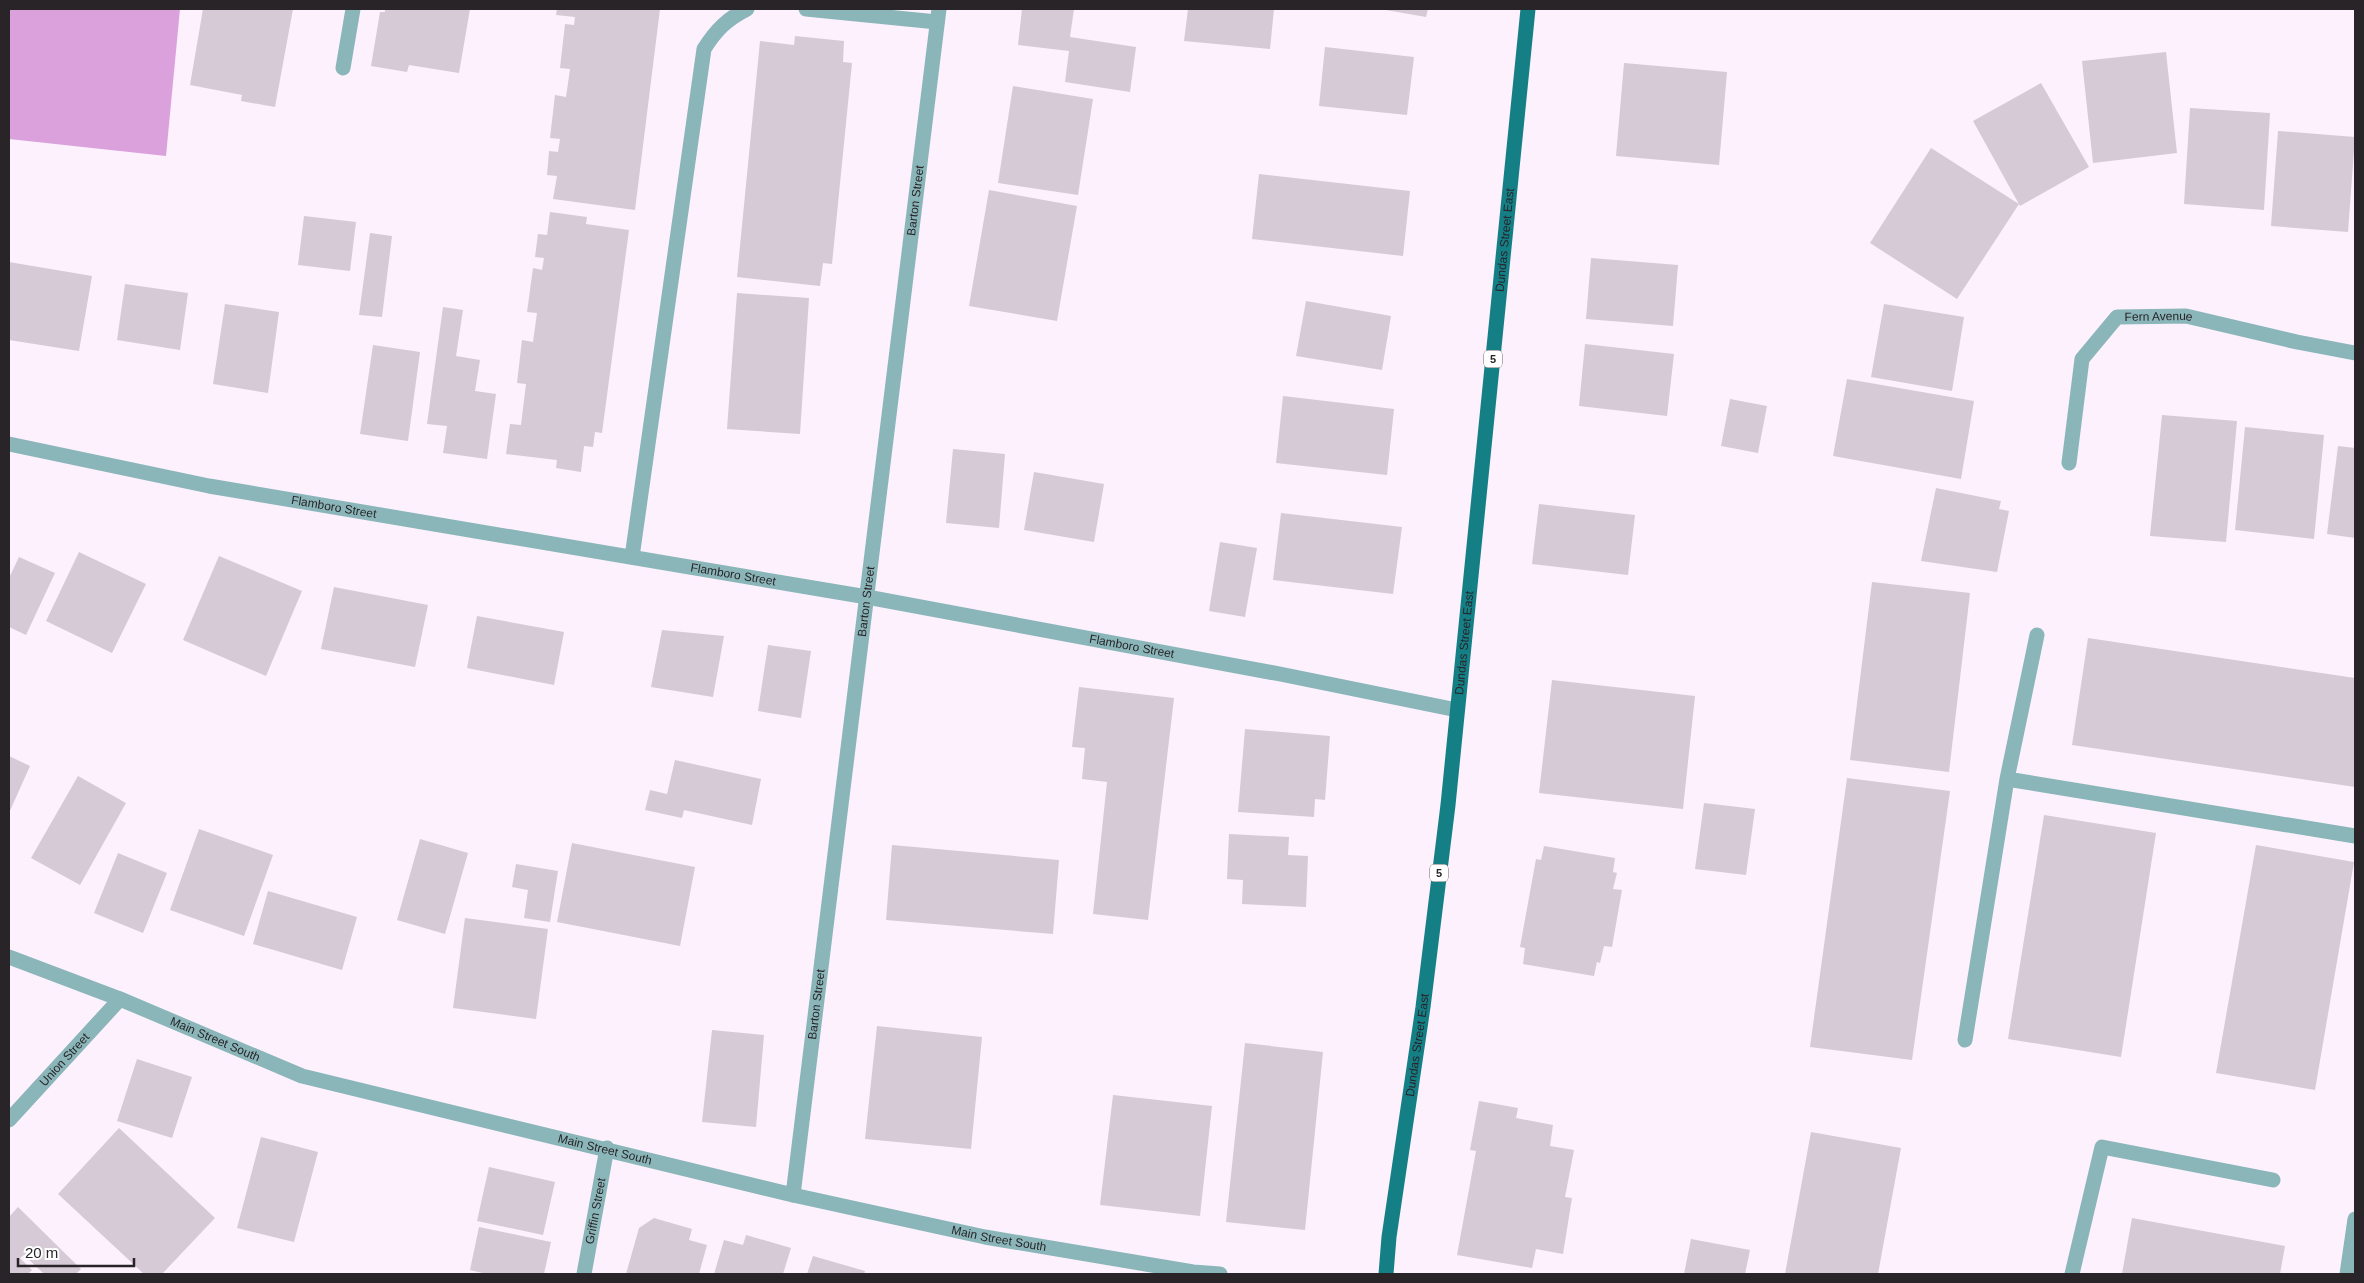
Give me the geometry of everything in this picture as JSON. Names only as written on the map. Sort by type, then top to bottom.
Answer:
[{"type":"main road","name":"Dundas Street East","points":[[1386,1274],[1389,1237],[1424,998],[1457,710],[1528,9]]},
{"type":"street","points":[[342,68],[353,9]]},
{"type":"street","points":[[632,557],[704,49],[720,27],[730,18],[747,9]]},
{"type":"street","points":[[806,9],[938,16]]},
{"type":"street","name":"Barton Street","points":[[793,1195],[938,16]]},
{"type":"street","name":"Fern Avenue","points":[[2069,463],[2082,359],[2117,317],[2186,316],[2297,342],[2355,353]]},
{"type":"street","name":"Flamboro Street","points":[[9,444],[209,486],[867,597],[1280,674],[1457,710]]},
{"type":"street","points":[[1965,1040],[2007,779],[2037,635]]},
{"type":"street","points":[[2007,779],[2355,836]]},
{"type":"street","name":"Main Street South","points":[[9,957],[120,999],[302,1076],[607,1148],[793,1195],[984,1237],[1193,1272],[1220,1274]]},
{"type":"street","name":"Union Street","points":[[9,1120],[120,999]]},
{"type":"street","points":[[2072,1274],[2102,1147],[2273,1180]]},
{"type":"street","name":"Griffin Street","points":[[584,1274],[607,1148]]},
{"type":"street","points":[[2347,1274],[2355,1219]]},
{"type":"shaded area","points":[[9,9],[180,9],[166,156],[9,139]]},
{"type":"building","points":[[203,9],[293,9],[275,107],[241,101],[242,95],[190,85]]},
{"type":"building","points":[[385,9],[470,9],[459,73],[409,65],[407,72],[371,66],[380,12],[385,12]]},
{"type":"building","points":[[557,9],[660,9],[635,210],[553,199],[557,176],[547,175],[549,151],[558,152],[560,139],[550,138],[555,95],[566,97],[570,69],[560,68],[565,24],[574,25],[575,17],[556,15]]},
{"type":"building","points":[[1022,9],[1074,9],[1070,37],[1136,47],[1130,92],[1065,82],[1069,51],[1018,45]]},
{"type":"building","points":[[1188,9],[1274,9],[1270,49],[1184,41]]},
{"type":"building","points":[[1380,9],[1428,9],[1426,17]]},
{"type":"building","points":[[795,36],[844,41],[843,62],[852,63],[832,264],[823,263],[820,286],[737,277],[760,41],[794,45]]},
{"type":"building","points":[[1325,47],[1414,57],[1407,115],[1319,106]]},
{"type":"building","points":[[2166,52],[2177,153],[2093,163],[2082,61]]},
{"type":"building","points":[[1624,63],[1727,72],[1719,165],[1616,156]]},
{"type":"building","points":[[2041,83],[2089,167],[2020,206],[1973,121]]},
{"type":"building","points":[[1013,86],[1093,99],[1078,195],[998,183]]},
{"type":"building","points":[[2190,108],[2270,113],[2264,210],[2184,204]]},
{"type":"building","points":[[2278,131],[2355,137],[2348,232],[2271,226]]},
{"type":"building","points":[[1931,148],[2019,204],[1957,299],[1870,243]]},
{"type":"building","points":[[1259,174],[1410,191],[1403,256],[1252,239]]},
{"type":"building","points":[[989,190],[1077,206],[1057,321],[969,306]]},
{"type":"building","points":[[550,212],[587,217],[586,224],[629,230],[602,433],[595,432],[593,447],[584,446],[581,472],[556,468],[557,460],[506,454],[510,424],[521,425],[526,384],[517,383],[522,340],[533,342],[537,313],[527,312],[533,268],[542,270],[544,258],[535,257],[538,234],[547,235]]},
{"type":"building","points":[[304,216],[356,222],[350,271],[298,265]]},
{"type":"building","points":[[370,233],[392,236],[382,317],[359,315]]},
{"type":"building","points":[[1591,258],[1678,265],[1673,326],[1586,319]]},
{"type":"building","points":[[9,262],[92,276],[79,351],[9,340]]},
{"type":"building","points":[[125,284],[188,293],[180,350],[117,340]]},
{"type":"building","points":[[737,293],[809,298],[800,434],[727,429]]},
{"type":"building","points":[[1306,301],[1391,316],[1382,370],[1296,356]]},
{"type":"building","points":[[225,304],[279,312],[268,393],[213,384]]},
{"type":"building","points":[[1884,304],[1964,317],[1952,391],[1871,377]]},
{"type":"building","points":[[443,307],[463,310],[456,356],[480,360],[475,391],[496,394],[487,459],[443,453],[447,426],[427,424]]},
{"type":"building","points":[[1585,344],[1674,354],[1667,416],[1579,406]]},
{"type":"building","points":[[373,345],[420,352],[408,441],[360,434]]},
{"type":"building","points":[[1847,379],[1974,401],[1961,479],[1833,456]]},
{"type":"building","points":[[1283,396],[1394,409],[1387,475],[1276,463]]},
{"type":"building","points":[[1730,399],[1767,406],[1758,453],[1721,446]]},
{"type":"building","points":[[2162,415],[2237,421],[2226,542],[2150,536]]},
{"type":"building","points":[[2245,427],[2324,435],[2314,539],[2235,530]]},
{"type":"building","points":[[2338,446],[2355,448],[2355,538],[2327,534]]},
{"type":"building","points":[[953,449],[1005,454],[999,528],[946,523]]},
{"type":"building","points":[[1034,472],[1104,484],[1094,542],[1024,530]]},
{"type":"building","points":[[1936,488],[2001,501],[1999,509],[2009,511],[1997,572],[1921,561]]},
{"type":"building","points":[[1539,504],[1635,515],[1628,575],[1532,564]]},
{"type":"building","points":[[1281,513],[1402,527],[1393,594],[1273,580]]},
{"type":"building","points":[[1220,542],[1257,548],[1245,617],[1209,611]]},
{"type":"building","points":[[79,552],[146,584],[112,653],[46,621]]},
{"type":"building","points":[[219,556],[302,591],[266,676],[183,640]]},
{"type":"building","points":[[19,557],[55,573],[26,635],[9,627],[9,578]]},
{"type":"building","points":[[1872,582],[1970,593],[1949,772],[1850,760]]},
{"type":"building","points":[[334,587],[428,605],[415,667],[321,649]]},
{"type":"building","points":[[477,616],[564,632],[554,685],[467,668]]},
{"type":"building","points":[[662,630],[724,636],[713,697],[651,687]]},
{"type":"building","points":[[2088,638],[2355,678],[2355,787],[2072,745]]},
{"type":"building","points":[[768,645],[811,651],[801,718],[758,711]]},
{"type":"building","points":[[1552,680],[1695,696],[1683,809],[1539,793]]},
{"type":"building","points":[[1079,687],[1174,698],[1148,920],[1093,914],[1107,782],[1082,779],[1085,748],[1072,747]]},
{"type":"building","points":[[1245,729],[1330,736],[1325,800],[1315,799],[1314,817],[1238,812]]},
{"type":"building","points":[[9,756],[30,766],[9,813]]},
{"type":"building","points":[[675,760],[761,779],[752,825],[684,810],[682,818],[645,810],[650,790],[667,794]]},
{"type":"building","points":[[78,776],[126,803],[80,885],[31,858]]},
{"type":"building","points":[[1847,778],[1950,791],[1912,1060],[1810,1047]]},
{"type":"building","points":[[1704,803],[1755,809],[1746,875],[1695,869]]},
{"type":"building","points":[[2044,815],[2156,833],[2121,1057],[2008,1039]]},
{"type":"building","points":[[199,829],[273,855],[244,936],[170,910]]},
{"type":"building","points":[[1229,834],[1289,837],[1288,855],[1308,856],[1306,907],[1242,904],[1243,880],[1227,879]]},
{"type":"building","points":[[420,839],[468,853],[445,934],[397,920]]},
{"type":"building","points":[[572,843],[695,867],[680,946],[557,922]]},
{"type":"building","points":[[892,845],[1059,860],[1053,934],[886,920]]},
{"type":"building","points":[[2256,845],[2354,862],[2315,1090],[2216,1073]]},
{"type":"building","points":[[1544,846],[1615,858],[1613,872],[1617,873],[1613,889],[1622,890],[1612,947],[1604,946],[1600,963],[1597,962],[1594,976],[1523,964],[1525,948],[1520,947],[1536,859],[1541,860]]},
{"type":"building","points":[[118,853],[167,873],[143,933],[94,913]]},
{"type":"building","points":[[516,864],[558,871],[550,922],[524,918],[528,890],[512,887]]},
{"type":"building","points":[[268,891],[357,917],[342,970],[253,944]]},
{"type":"building","points":[[465,918],[548,929],[536,1019],[453,1008]]},
{"type":"building","points":[[877,1026],[982,1037],[971,1149],[865,1139]]},
{"type":"building","points":[[712,1030],[764,1035],[756,1127],[702,1122]]},
{"type":"building","points":[[1245,1043],[1323,1052],[1305,1230],[1226,1222]]},
{"type":"building","points":[[137,1059],[192,1077],[172,1138],[117,1121]]},
{"type":"building","points":[[1113,1095],[1212,1106],[1200,1216],[1100,1205]]},
{"type":"building","points":[[1479,1101],[1518,1108],[1516,1118],[1553,1125],[1550,1146],[1574,1150],[1565,1197],[1572,1198],[1563,1254],[1536,1249],[1532,1268],[1457,1255],[1476,1151],[1470,1150]]},
{"type":"building","points":[[119,1128],[215,1218],[162,1274],[144,1274],[58,1194]]},
{"type":"building","points":[[1811,1132],[1901,1148],[1878,1274],[1785,1274]]},
{"type":"building","points":[[261,1137],[318,1152],[294,1242],[237,1228]]},
{"type":"building","points":[[489,1167],[555,1182],[543,1235],[477,1221]]},
{"type":"building","points":[[18,1207],[81,1269],[76,1274],[44,1274],[24,1255],[20,1258],[32,1270],[29,1273],[31,1274],[9,1274],[9,1217]]},
{"type":"building","points":[[654,1218],[692,1229],[689,1240],[707,1245],[699,1274],[626,1274],[639,1228]]},
{"type":"building","points":[[2132,1218],[2285,1246],[2280,1274],[2122,1274]]},
{"type":"building","points":[[479,1227],[551,1242],[544,1274],[487,1274],[470,1270]]},
{"type":"building","points":[[746,1235],[791,1248],[783,1274],[714,1274],[724,1240],[743,1245]]},
{"type":"building","points":[[1691,1239],[1750,1250],[1745,1274],[1684,1274]]},
{"type":"building","points":[[813,1256],[865,1271],[864,1274],[807,1274]]}]
